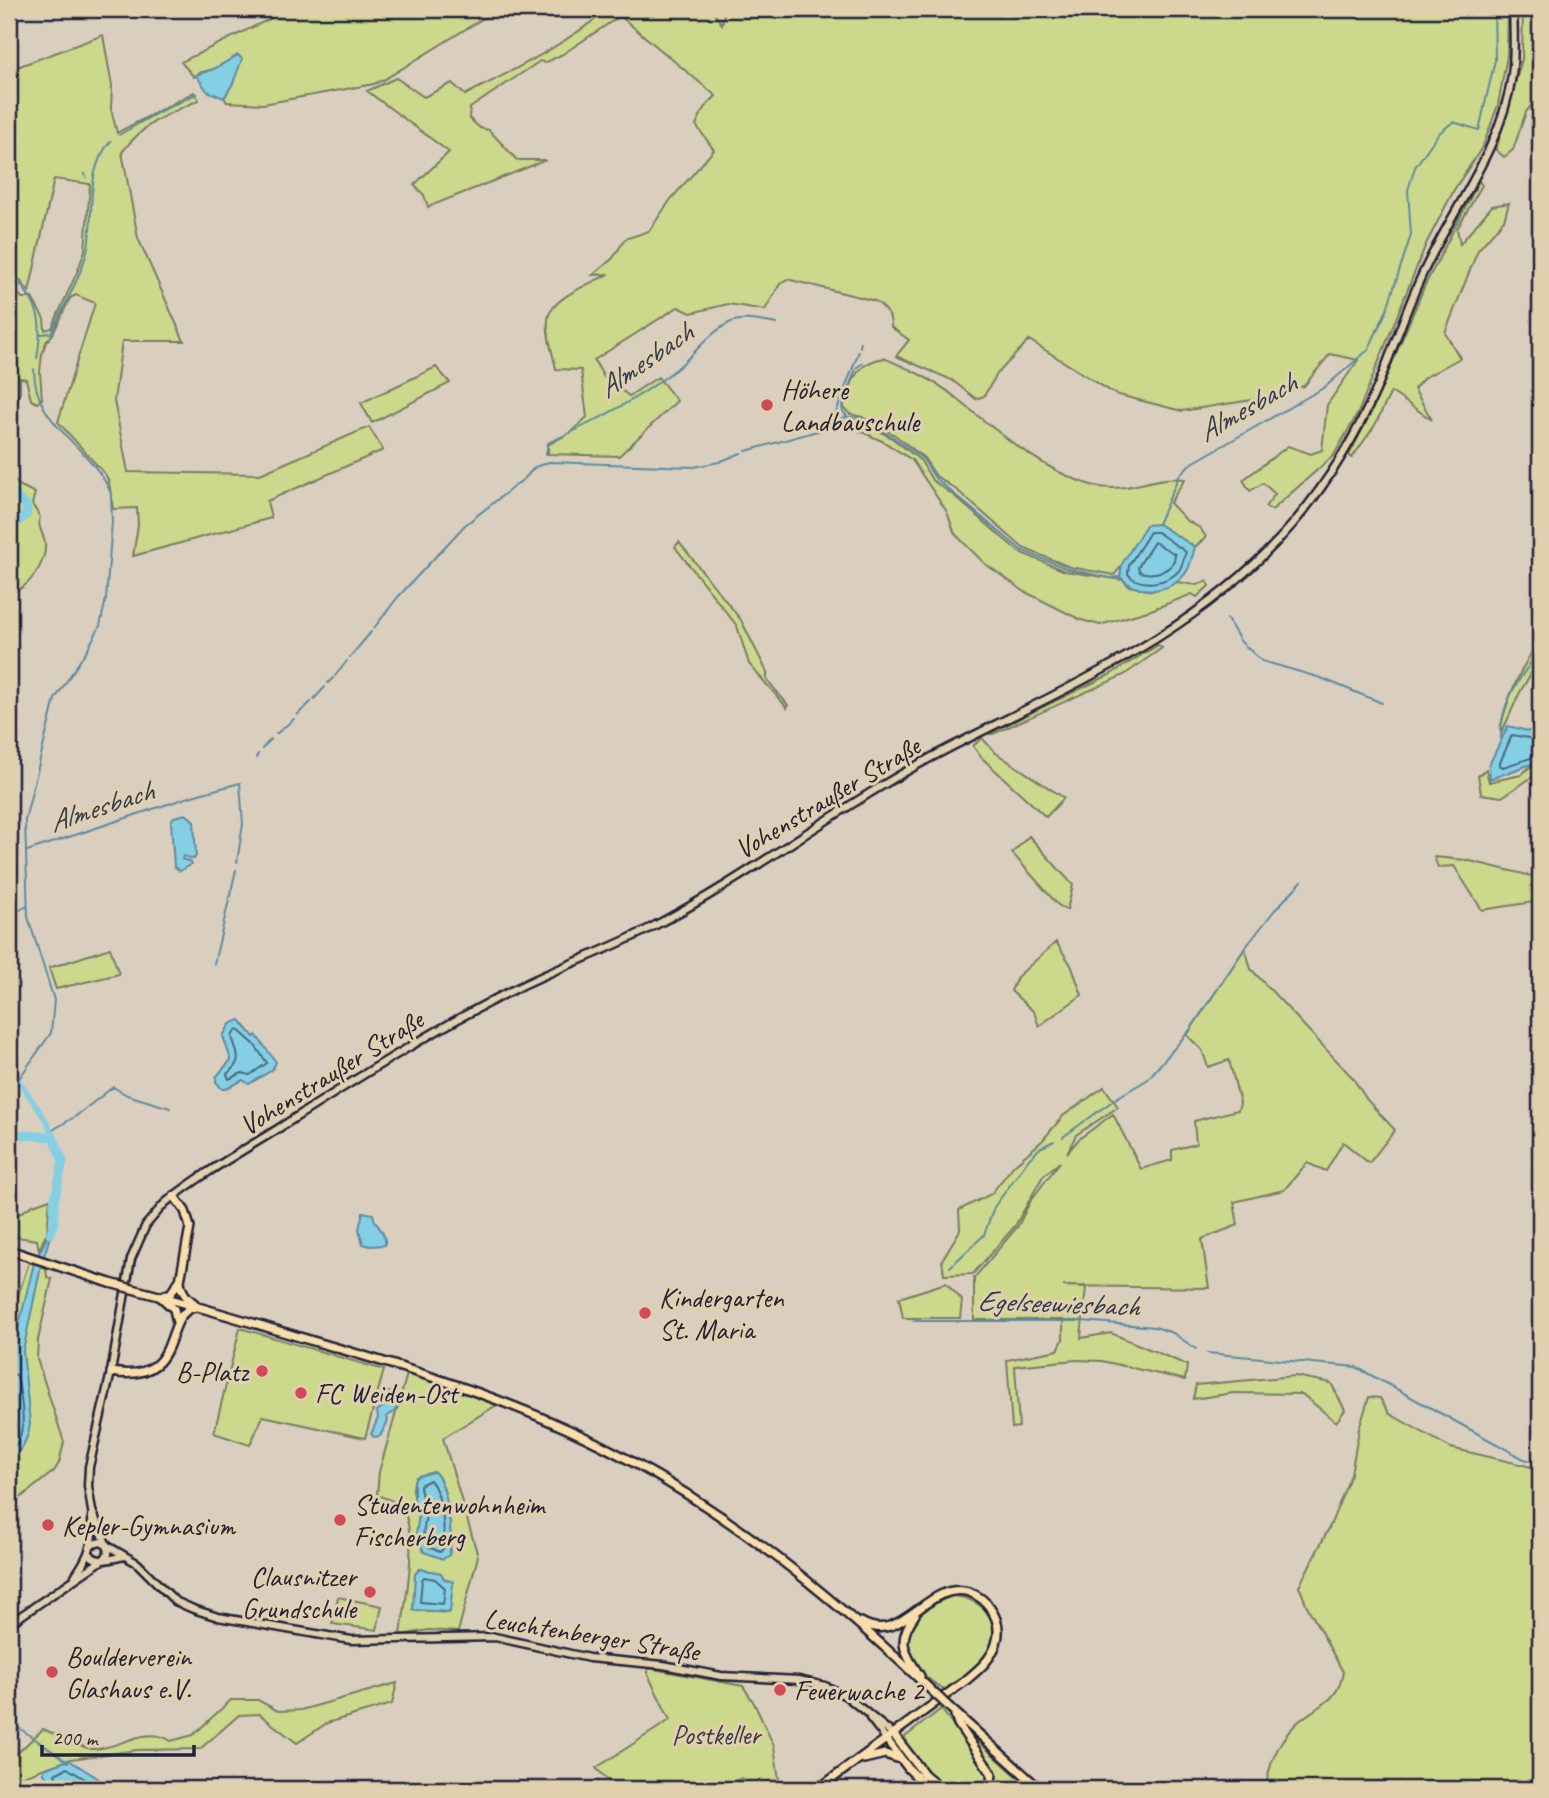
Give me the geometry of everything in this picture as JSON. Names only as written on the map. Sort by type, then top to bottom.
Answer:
[{"type":"main road","name":"Vohenstraußer Straße","points":[[92,1511],[88,1486],[89,1467],[111,1372],[129,1272],[137,1243],[146,1225],[174,1196],[374,1066],[439,1029],[518,987],[660,923],[896,777],[1159,639],[1194,615],[1252,567],[1293,524],[1328,477],[1376,391],[1435,247],[1474,180],[1500,122],[1512,75],[1513,9]]},
{"type":"main road","points":[[174,1196],[186,1211],[190,1227],[180,1280],[182,1292],[198,1307]]},
{"type":"main road","points":[[9,1250],[110,1283],[397,1366],[483,1394],[619,1454],[687,1494],[757,1541],[840,1608],[1040,1789]]},
{"type":"main road","points":[[160,1297],[171,1293],[180,1280]]},
{"type":"main road","points":[[160,1297],[174,1309],[177,1324]]},
{"type":"main road","points":[[111,1372],[136,1374],[157,1364],[170,1348],[177,1324],[186,1310],[198,1307]]},
{"type":"main road","points":[[71,1581],[90,1554],[93,1544],[92,1511]]},
{"type":"main road","points":[[9,1624],[104,1559],[108,1551],[92,1511]]},
{"type":"main road","points":[[93,1544],[98,1542],[106,1546]]},
{"type":"main road","name":"Leuchtenberger Straße","points":[[106,1546],[137,1563],[175,1601],[218,1617],[351,1640],[495,1637],[589,1658],[663,1665],[721,1676],[799,1680],[836,1691],[881,1724],[891,1738]]},
{"type":"main road","points":[[90,1554],[96,1560],[125,1556]]},
{"type":"main road","points":[[818,1789],[915,1720],[983,1665],[997,1642],[996,1618],[990,1606],[974,1594],[951,1591],[939,1594],[899,1623],[880,1628],[870,1627],[840,1608]]},
{"type":"main road","points":[[922,1606],[908,1625],[904,1645],[908,1658],[928,1687]]},
{"type":"main road","name":"Leuchtenberger Straße","points":[[859,1706],[891,1738]]},
{"type":"main road","points":[[952,1709],[958,1724],[992,1774],[990,1789]]},
{"type":"main road","points":[[881,1724],[898,1726],[915,1720]]},
{"type":"main road","points":[[891,1738],[901,1759],[929,1789]]},
{"type":"main road","points":[[891,1738],[924,1774],[942,1789]]},
{"type":"main road","points":[[860,1760],[885,1754],[901,1759]]},
{"type":"green space","points":[[290,9],[498,9],[374,84],[263,104],[227,102],[224,98],[233,83],[238,56],[194,77],[181,62]]},
{"type":"green space","points":[[608,9],[711,9],[722,24],[725,9],[1508,9],[1507,56],[1498,105],[1483,146],[1454,190],[1426,244],[1358,413],[1334,455],[1272,510],[1265,507],[1275,494],[1263,483],[1250,491],[1243,480],[1288,446],[1311,454],[1322,450],[1327,405],[1358,360],[1330,354],[1304,386],[1258,399],[1182,411],[1115,394],[1029,340],[997,374],[984,396],[976,399],[952,380],[896,356],[909,340],[891,327],[887,312],[875,301],[787,279],[780,284],[765,310],[728,304],[691,313],[678,307],[594,360],[604,377],[629,396],[658,377],[677,401],[619,456],[548,454],[548,445],[571,432],[587,417],[581,370],[556,369],[548,331],[550,311],[573,292],[609,274],[593,275],[613,258],[625,239],[649,231],[671,199],[714,150],[696,125],[704,108],[716,96],[620,16],[563,54],[545,63],[540,61],[470,108],[469,118],[480,128],[489,130],[517,160],[546,160],[428,207],[424,195],[414,185],[449,152],[367,91],[396,78],[424,97],[452,83],[465,95],[557,45]]},
{"type":"green space","points":[[1523,9],[1540,9],[1540,95],[1526,112],[1513,150],[1504,157],[1496,150],[1522,59]]},
{"type":"green space","points":[[103,35],[112,86],[111,109],[117,133],[194,92],[199,100],[148,126],[122,152],[138,238],[184,341],[122,341],[114,401],[128,472],[260,474],[369,427],[383,450],[267,501],[271,518],[133,556],[138,526],[137,508],[113,509],[109,482],[105,474],[58,422],[95,303],[76,295],[70,298],[42,354],[42,399],[37,403],[31,400],[26,379],[20,378],[20,392],[9,415],[9,280],[22,298],[32,298],[44,319],[45,330],[52,328],[85,250],[90,184],[54,179],[29,292],[9,266],[9,70]]},
{"type":"green space","points":[[1479,181],[1482,185],[1457,229],[1460,244],[1492,206],[1509,203],[1504,220],[1478,250],[1445,333],[1460,358],[1424,378],[1414,389],[1432,420],[1391,392],[1375,425],[1352,458],[1349,455],[1370,415],[1425,285]]},
{"type":"green space","points":[[884,358],[939,385],[1021,449],[1077,480],[1095,486],[1119,488],[1173,478],[1185,479],[1170,503],[1186,520],[1200,528],[1206,537],[1195,547],[1158,524],[1114,575],[1070,567],[1023,548],[958,491],[936,476],[924,458],[895,435],[843,408],[860,369]]},
{"type":"green space","points":[[436,367],[450,383],[372,423],[361,403]]},
{"type":"green space","points":[[859,420],[892,438],[921,461],[932,480],[1019,552],[1065,571],[1123,580],[1129,586],[1152,591],[1177,582],[1197,585],[1207,581],[1209,586],[1197,597],[1192,594],[1100,625],[1081,620],[1025,592],[984,563],[955,534],[947,512],[912,460],[884,442],[854,428],[835,428],[837,422]]},
{"type":"green space","points":[[9,471],[17,484],[35,493],[32,504],[40,517],[45,551],[39,567],[29,581],[23,587],[9,592]]},
{"type":"green space","points":[[679,542],[741,620],[767,672],[767,680],[788,705],[787,708],[749,664],[737,626],[675,547]]},
{"type":"green space","points":[[1540,640],[1540,658],[1519,694],[1502,732],[1500,729],[1511,694],[1526,661]]},
{"type":"green space","points":[[1158,645],[1162,648],[1124,675],[988,734],[1109,675]]},
{"type":"green space","points":[[982,738],[996,753],[1064,798],[1046,817],[981,757],[973,746]]},
{"type":"green space","points":[[1540,763],[1540,772],[1502,797],[1481,794],[1478,776],[1486,769],[1489,782],[1521,775],[1531,766]]},
{"type":"green space","points":[[1029,836],[1073,885],[1067,910],[1058,905],[1012,853]]},
{"type":"green space","points":[[1434,857],[1466,860],[1540,878],[1540,901],[1482,910],[1454,866],[1438,867]]},
{"type":"green space","points":[[1056,942],[1071,965],[1082,995],[1039,1026],[1034,1012],[1011,991],[1017,977]]},
{"type":"green space","points":[[110,948],[119,974],[56,989],[49,968]]},
{"type":"green space","points":[[1245,948],[1251,969],[1353,1078],[1367,1100],[1395,1130],[1369,1163],[1343,1142],[1326,1171],[1307,1163],[1284,1190],[1234,1202],[1238,1225],[1202,1239],[1209,1288],[1063,1286],[1086,1287],[1081,1338],[1111,1333],[1187,1365],[1185,1380],[1102,1361],[1076,1360],[1015,1366],[1019,1427],[1012,1428],[1007,1360],[1058,1350],[1063,1339],[1063,1320],[974,1320],[974,1278],[1018,1226],[1031,1200],[1060,1162],[1043,1176],[1015,1226],[973,1274],[944,1275],[942,1260],[960,1230],[959,1210],[991,1194],[1014,1165],[1042,1141],[1063,1116],[1104,1087],[1118,1107],[1076,1135],[1067,1153],[1079,1139],[1113,1114],[1141,1169],[1172,1160],[1172,1150],[1196,1144],[1194,1121],[1238,1110],[1240,1103],[1229,1060],[1208,1067],[1202,1050],[1187,1035]]},
{"type":"green space","points":[[50,1199],[47,1232],[39,1250],[37,1240],[17,1237],[9,1232],[10,1220],[33,1205]]},
{"type":"green space","points":[[29,1262],[46,1268],[47,1277],[52,1279],[38,1340],[37,1359],[64,1442],[59,1463],[54,1471],[9,1507],[9,1337]]},
{"type":"green space","points":[[946,1283],[962,1300],[960,1318],[903,1318],[899,1298]]},
{"type":"green space","name":"FC Weiden-Ost","points":[[240,1328],[384,1370],[365,1438],[263,1416],[250,1445],[214,1433]]},
{"type":"green space","points":[[407,1374],[500,1403],[443,1438],[478,1556],[458,1632],[429,1630],[401,1635],[409,1572],[408,1524],[399,1505],[377,1495],[379,1472]],"holes":[[[434,1472],[439,1478],[446,1499],[449,1555],[419,1544],[419,1514],[413,1491],[414,1482],[416,1477]],[[420,1569],[440,1573],[444,1579],[453,1582],[448,1613],[413,1610]]]},
{"type":"green space","points":[[1295,1376],[1331,1383],[1345,1410],[1336,1422],[1302,1394],[1233,1393],[1193,1399],[1196,1385]]},
{"type":"green space","points":[[1369,1397],[1380,1398],[1390,1414],[1451,1448],[1540,1469],[1540,1789],[1266,1789],[1272,1763],[1283,1739],[1301,1719],[1324,1704],[1336,1692],[1343,1672],[1299,1586],[1330,1526],[1351,1474],[1359,1429]]},
{"type":"green space","points":[[953,1596],[965,1598],[985,1610],[995,1628],[995,1639],[991,1650],[979,1665],[944,1690],[918,1669],[909,1652],[907,1641],[909,1630],[922,1613]]},
{"type":"green space","points":[[338,1597],[382,1606],[377,1630],[332,1624]]},
{"type":"green space","name":"Postkeller","points":[[648,1668],[743,1686],[774,1746],[780,1787],[750,1789],[742,1778],[733,1782],[727,1781],[713,1789],[616,1789],[596,1768],[670,1720],[648,1675]]},
{"type":"green space","points":[[397,1683],[392,1704],[327,1723],[297,1743],[259,1714],[239,1715],[200,1749],[137,1750],[71,1759],[9,1781],[9,1761],[43,1729],[90,1749],[105,1748],[152,1735],[171,1741],[193,1735],[231,1700],[258,1700],[278,1711],[301,1710]]},
{"type":"green space","points":[[941,1709],[989,1772],[988,1789],[944,1788],[913,1758],[905,1737]]},
{"type":"green space","points":[[963,1728],[1031,1789],[993,1789],[993,1770]]},
{"type":"water","points":[[238,55],[242,59],[224,98],[207,91],[196,75],[214,69]]},
{"type":"water","points":[[1158,524],[1195,547],[1190,565],[1178,581],[1170,585],[1153,590],[1135,587],[1120,577],[1122,564],[1146,525]]},
{"type":"water","points":[[1508,726],[1540,734],[1540,761],[1490,779],[1489,765]]},
{"type":"water","points":[[186,814],[194,821],[196,856],[194,859],[183,856],[182,859],[191,864],[180,871],[174,867],[171,821],[174,817]]},
{"type":"water","points":[[240,1020],[254,1037],[256,1035],[276,1062],[272,1070],[249,1084],[243,1080],[222,1089],[216,1082],[216,1077],[231,1060],[223,1036],[230,1024]]},
{"type":"water","points":[[363,1212],[373,1214],[384,1236],[385,1245],[363,1244],[359,1229]]},
{"type":"water","points":[[54,1223],[41,1266],[23,1351],[29,1430],[21,1449],[9,1459],[9,1410],[15,1341],[34,1263]]},
{"type":"water","points":[[389,1392],[397,1395],[400,1404],[387,1416],[388,1421],[380,1436],[374,1437],[371,1434],[378,1418],[377,1411],[385,1405],[384,1395]]},
{"type":"water","points":[[434,1472],[443,1487],[450,1524],[449,1555],[443,1559],[424,1552],[416,1534],[419,1514],[414,1500],[414,1480],[418,1476]]},
{"type":"water","points":[[420,1569],[441,1573],[444,1579],[453,1582],[450,1612],[413,1610],[415,1574]]},
{"type":"water","points":[[69,1760],[115,1789],[56,1789],[44,1774],[44,1769]]},
{"type":"waterway","name":"Almesbach","points":[[1158,524],[1179,476],[1189,465],[1325,387],[1368,350],[1386,312],[1411,235],[1408,190],[1415,167],[1438,134],[1453,122],[1479,130],[1495,60],[1494,9]]},
{"type":"waterway","points":[[9,70],[15,68]]},
{"type":"waterway","points":[[119,135],[196,94]]},
{"type":"waterway","points":[[41,334],[51,333],[54,328],[84,262],[89,238],[93,180],[102,153],[111,141]]},
{"type":"waterway","points":[[84,173],[86,177]]},
{"type":"waterway","points":[[9,270],[32,301],[39,319],[37,358]]},
{"type":"waterway","name":"Almesbach","points":[[546,454],[548,443],[630,401],[675,370],[714,333],[729,323],[746,320],[777,324]]},
{"type":"waterway","points":[[9,323],[13,336],[9,348]]},
{"type":"waterway","name":"Almesbach","points":[[860,347],[861,342]]},
{"type":"waterway","name":"Almesbach","points":[[834,418],[859,351]]},
{"type":"waterway","name":"Almesbach","points":[[847,416],[842,406],[856,368],[863,363]]},
{"type":"waterway","points":[[18,1080],[51,1033],[54,1000],[28,917],[25,820],[55,699],[100,626],[106,599],[112,522],[111,493],[106,483],[85,455],[50,418],[36,388],[34,369]]},
{"type":"waterway","name":"Almesbach","points":[[832,423],[833,420],[847,417],[861,418],[893,437],[923,459],[935,478],[1021,550],[1068,569],[1110,578],[1120,577]]},
{"type":"waterway","points":[[746,451],[821,430]]},
{"type":"waterway","name":"Almesbach","points":[[374,628],[398,597],[465,525],[535,467],[549,462],[694,467],[719,462],[741,453]]},
{"type":"waterway","points":[[9,483],[16,497],[26,505],[27,514],[13,526],[9,536]]},
{"type":"waterway","points":[[1227,619],[1241,642],[1262,661],[1321,678],[1382,703]]},
{"type":"waterway","name":"Almesbach","points":[[350,657],[371,632]]},
{"type":"waterway","points":[[1501,741],[1501,727],[1507,703],[1540,650]]},
{"type":"waterway","name":"Almesbach","points":[[335,676],[347,661]]},
{"type":"waterway","name":"Almesbach","points":[[328,683],[333,678]]},
{"type":"waterway","name":"Almesbach","points":[[314,699],[325,687]]},
{"type":"waterway","name":"Almesbach","points":[[297,715],[311,702]]},
{"type":"waterway","name":"Almesbach","points":[[276,734],[294,719]]},
{"type":"waterway","name":"Almesbach","points":[[262,749],[271,739]]},
{"type":"waterway","name":"Almesbach","points":[[256,758],[258,754]]},
{"type":"waterway","name":"Almesbach","points":[[27,851],[192,796],[240,783],[243,824],[237,862]]},
{"type":"waterway","points":[[214,964],[236,870]]},
{"type":"waterway","points":[[1063,1137],[1118,1097],[1147,1080],[1190,1030],[1245,948],[1302,881]]},
{"type":"waterway","name":"Almesbach","points":[[9,916],[27,906]]},
{"type":"waterway","points":[[9,1066],[47,1122],[53,1137]]},
{"type":"waterway","points":[[51,1131],[76,1116],[113,1087],[127,1095],[170,1108]]},
{"type":"waterway","points":[[9,1134],[53,1137],[63,1161],[50,1234]]},
{"type":"waterway","points":[[950,1267],[984,1235],[994,1207],[1029,1159],[1040,1148],[1054,1141]]},
{"type":"waterway","name":"Egelseewiesbach","points":[[913,1321],[1082,1321],[1155,1327],[1173,1333],[1196,1349]]},
{"type":"waterway","name":"Egelseewiesbach","points":[[1207,1353],[1356,1367],[1524,1459],[1540,1463]]},
{"type":"waterway","points":[[9,1721],[68,1762]]},
{"type":"place","name":"Höhere Landbauschule","points":[[767,405]]},
{"type":"place","name":"Kindergarten St. Maria","points":[[645,1313]]},
{"type":"place","name":"B-Platz","points":[[262,1371]]},
{"type":"place","name":"FC Weiden-Ost","points":[[301,1393]]},
{"type":"place","name":"Studentenwohnheim Fischerberg","points":[[340,1520]]},
{"type":"place","name":"Kepler-Gymnasium","points":[[48,1525]]},
{"type":"place","name":"Clausnitzer Grundschule","points":[[370,1592]]},
{"type":"place","name":"Boulderverein Glashaus e.V.","points":[[52,1672]]},
{"type":"place","name":"Feuerwache 2","points":[[780,1690]]}]
